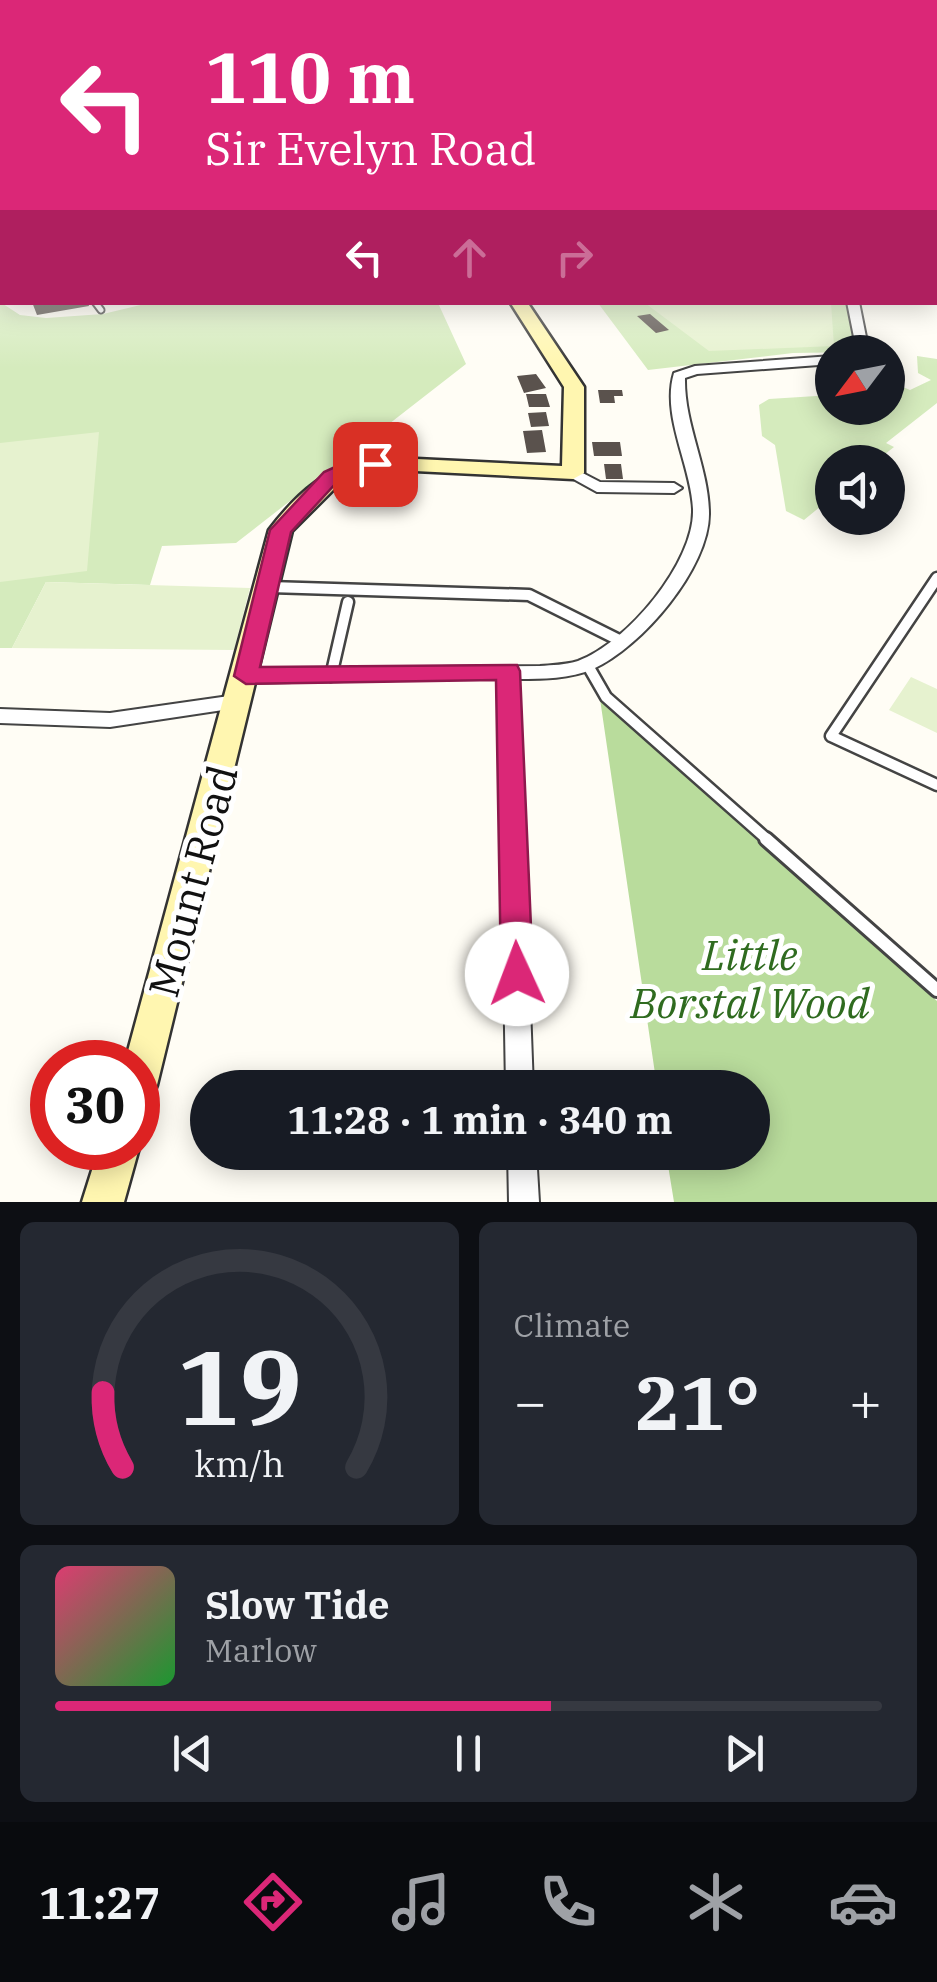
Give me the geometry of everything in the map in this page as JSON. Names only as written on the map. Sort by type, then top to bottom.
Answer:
[{"type":"street","points":[[520,305],[574,387],[573,473],[597,487],[674,488]]},
{"type":"street","points":[[854,305],[860,335]]},
{"type":"street","points":[[0,716],[110,720],[241,689],[330,676],[508,671],[587,664],[619,640],[680,577],[702,521],[678,377],[694,370],[815,361]]},
{"type":"street","name":"Mount Road","points":[[150,1040],[281,530],[331,476],[353,466],[573,473]]},
{"type":"street","points":[[508,671],[519,1070]]},
{"type":"street","points":[[103,1202],[112,1170]]},
{"type":"street","points":[[523,1170],[524,1202]]},
{"type":"lane","points":[[97,305],[101,310]]},
{"type":"lane","points":[[937,578],[832,736],[937,785]]},
{"type":"lane","points":[[268,587],[529,595],[619,640]]},
{"type":"lane","points":[[330,676],[348,602]]},
{"type":"lane","points":[[587,664],[606,697],[937,990]]},
{"type":"green space","points":[[0,305],[20,315],[46,318],[103,314],[140,305],[439,305],[466,364],[236,543],[162,546],[150,585],[46,582],[12,648],[0,648]]},
{"type":"green space","points":[[599,305],[847,305],[853,335],[815,335],[815,353],[648,370]]},
{"type":"green space","points":[[648,305],[831,305],[833,335],[815,335],[815,347],[709,351]]},
{"type":"green space","points":[[917,356],[937,359],[937,403],[886,443],[890,445],[815,445],[815,511],[804,520],[786,511],[775,445],[762,436],[759,405],[769,399],[815,396],[815,425],[905,425],[905,388],[910,390],[931,380],[918,373]]},
{"type":"green space","points":[[99,432],[87,571],[0,582],[0,443]]},
{"type":"green space","points":[[46,582],[250,588],[234,650],[12,648]]},
{"type":"green space","points":[[911,677],[937,689],[937,733],[889,710]]},
{"type":"green space","name":"Little Borstal Wood","points":[[600,699],[937,1001],[937,1202],[674,1202],[669,1170],[770,1170],[770,1070],[655,1070]]},
{"type":"building","points":[[33,305],[89,306],[37,315]]},
{"type":"building","points":[[650,314],[669,330],[656,333],[637,316]]},
{"type":"building","points":[[536,374],[546,388],[524,393],[517,376]]},
{"type":"building","points":[[598,390],[622,390],[623,396],[614,396],[615,403],[600,403]]},
{"type":"building","points":[[526,394],[546,394],[550,407],[529,407]]},
{"type":"building","points":[[546,412],[549,426],[531,427],[528,413]]},
{"type":"building","points":[[542,430],[546,452],[527,453],[523,431]]},
{"type":"building","points":[[592,442],[620,442],[622,456],[594,456]]},
{"type":"building","points":[[604,464],[621,464],[623,479],[606,479]]},
{"type":"route","points":[[375,464],[353,466],[331,476],[281,530],[246,676],[508,671],[517,974]]}]
